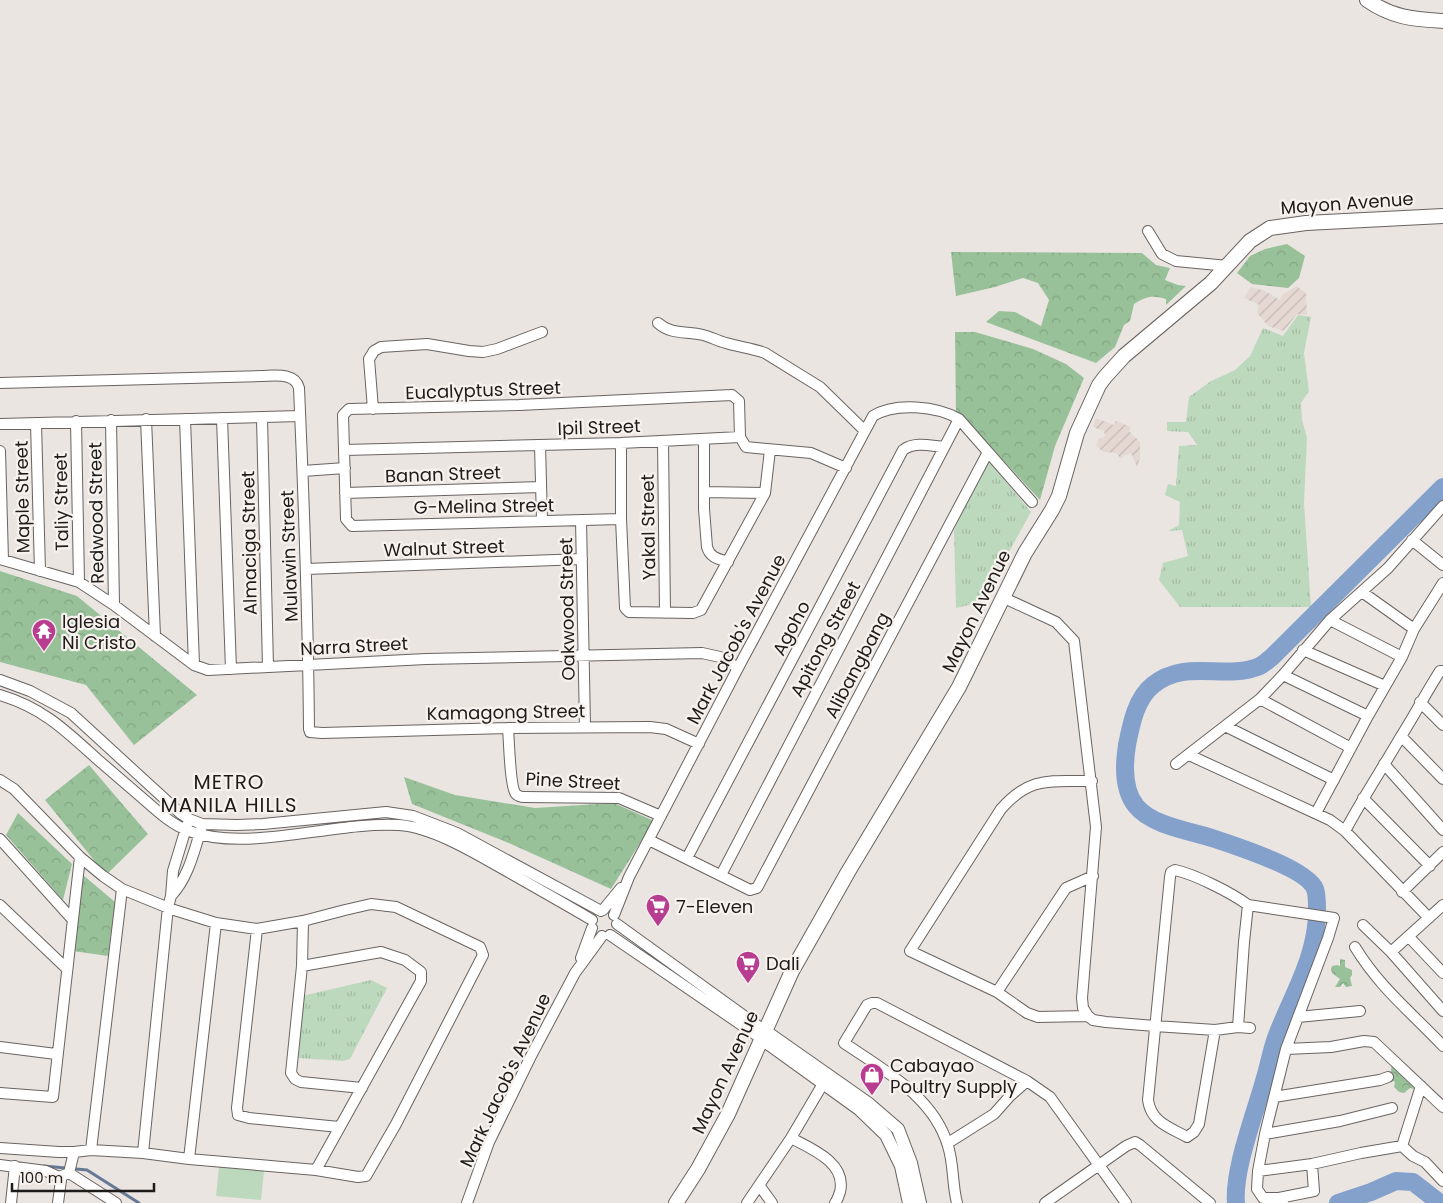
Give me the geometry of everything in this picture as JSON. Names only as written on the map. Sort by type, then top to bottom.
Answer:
[{"type":"main road","points":[[1367,0],[1395,15],[1406,18],[1443,21]]},
{"type":"main road","name":"Mayon Avenue","points":[[676,1203],[698,1169],[723,1122],[792,971],[848,872],[959,687],[1025,553],[1052,510],[1059,496],[1078,433],[1099,384],[1124,356],[1195,297],[1228,266],[1250,241],[1261,233],[1276,227],[1306,223],[1443,216]]},
{"type":"street","points":[[1148,231],[1162,254],[1176,261],[1228,266]]},
{"type":"street","points":[[658,323],[671,331],[705,336],[765,353],[820,387],[865,431]]},
{"type":"street","points":[[373,409],[369,359],[374,351],[381,347],[427,344],[483,352],[497,349],[542,332]]},
{"type":"street","name":"Mulawin Street","points":[[0,383],[261,376],[286,376],[295,380],[299,388],[303,470],[310,732]]},
{"type":"street","name":"Eucalyptus Street","points":[[348,524],[346,519],[344,412],[349,409],[519,406],[732,395],[739,401],[740,437]]},
{"type":"street","name":"Mark Jacob's Avenue","points":[[615,919],[629,878],[738,668],[873,416],[881,411],[892,408],[905,408],[943,411],[959,419]]},
{"type":"street","points":[[0,424],[300,416]]},
{"type":"street","points":[[222,418],[231,669]]},
{"type":"street","name":"Almaciga Street","points":[[262,418],[268,667]]},
{"type":"street","points":[[146,419],[155,636]]},
{"type":"street","points":[[185,419],[194,665]]},
{"type":"street","points":[[959,419],[1032,502]]},
{"type":"street","name":"Apitong Street","points":[[721,875],[959,419]]},
{"type":"street","name":"Redwood Street","points":[[111,420],[114,605]]},
{"type":"street","name":"Taliy Street","points":[[76,421],[79,582]]},
{"type":"street","name":"Maple Street","points":[[36,423],[40,571]]},
{"type":"street","points":[[740,437],[746,447],[811,453],[846,468]]},
{"type":"street","name":"Ipil Street","points":[[344,450],[621,443],[740,437]]},
{"type":"street","points":[[704,439],[704,492],[708,551],[714,557],[728,562]]},
{"type":"street","name":"Yakal Street","points":[[663,441],[665,613]]},
{"type":"street","points":[[621,443],[621,519],[625,608],[630,612],[693,613],[701,610],[766,492],[770,450]]},
{"type":"street","points":[[540,445],[542,521]]},
{"type":"street","name":"Agoho","points":[[687,858],[904,450],[911,446],[919,445],[944,447]]},
{"type":"street","points":[[0,451],[1,559]]},
{"type":"street","name":"Alibangbang","points":[[721,875],[753,890],[757,888],[988,452]]},
{"type":"street","points":[[303,470],[345,468]]},
{"type":"street","name":"Banan Street","points":[[346,493],[541,487]]},
{"type":"street","points":[[704,492],[766,492]]},
{"type":"street","points":[[1176,764],[1260,699],[1330,620],[1388,568],[1443,506]]},
{"type":"street","points":[[1434,516],[1443,523]]},
{"type":"street","name":"G-Melina Street","points":[[348,524],[352,526],[621,519]]},
{"type":"street","name":"Oakwood Street","points":[[581,520],[585,727]]},
{"type":"street","points":[[1412,540],[1443,565]]},
{"type":"street","name":"Narra Street","points":[[1,559],[79,582],[114,605],[194,665],[208,670],[426,659],[702,653],[720,657],[738,668]]},
{"type":"street","name":"Walnut Street","points":[[306,569],[582,559]]},
{"type":"street","points":[[1316,814],[1402,657],[1414,629],[1443,583]]},
{"type":"street","points":[[1362,592],[1414,629]]},
{"type":"street","points":[[1002,598],[1056,622],[1074,642],[1096,827],[1082,998],[1083,1008],[1093,1020],[1106,1022],[1215,1030],[1238,1027],[1250,1028]]},
{"type":"street","points":[[1330,620],[1402,657]]},
{"type":"street","points":[[1303,650],[1386,686]]},
{"type":"street","points":[[1345,831],[1420,702],[1442,672]]},
{"type":"street","points":[[1283,675],[1368,716]]},
{"type":"street","points":[[0,680],[30,690],[71,713],[180,813],[202,824],[264,824],[386,812],[413,816],[457,833],[602,911],[826,1080],[859,1109],[886,1135],[901,1166],[909,1203]]},
{"type":"street","points":[[0,695],[14,699],[40,712],[66,729],[164,817],[185,830],[199,835],[232,839],[266,838],[337,828],[387,825],[414,827],[465,848],[592,924],[598,934],[606,935],[764,1035]]},
{"type":"street","points":[[1260,699],[1351,748]]},
{"type":"street","points":[[1420,702],[1443,725]]},
{"type":"street","points":[[1225,726],[1334,780]]},
{"type":"street","name":"Kamagong Street","points":[[310,732],[650,727],[666,729],[699,744]]},
{"type":"street","name":"Pine Street","points":[[508,728],[512,780],[515,792],[519,796],[619,798],[661,816]]},
{"type":"street","points":[[1401,736],[1443,779]]},
{"type":"street","points":[[1190,755],[1330,820],[1345,831],[1429,918]]},
{"type":"street","points":[[1384,764],[1443,830]]},
{"type":"street","points":[[0,780],[14,789],[80,857],[122,889],[168,907],[216,923],[257,929],[303,921],[371,904],[396,907],[480,947],[483,954],[396,1124],[366,1176],[358,1177],[316,1170],[143,1153],[0,1148]]},
{"type":"street","points":[[1088,1016],[1038,1017],[1026,1013],[997,992],[910,951],[1001,809],[1010,798],[1020,790],[1043,782],[1092,781]]},
{"type":"street","points":[[1363,798],[1430,866]]},
{"type":"street","points":[[143,1153],[168,907],[173,871],[189,819]]},
{"type":"street","points":[[171,896],[186,873],[202,824]]},
{"type":"street","points":[[0,840],[72,919]]},
{"type":"street","points":[[649,840],[721,875]]},
{"type":"street","points":[[1402,892],[1443,852]]},
{"type":"street","points":[[0,1093],[53,1098],[56,1054],[80,857]]},
{"type":"street","points":[[1215,1030],[1199,1124],[1194,1132],[1187,1137],[1153,1116],[1149,1109],[1148,1100],[1171,872],[1179,871],[1222,889],[1237,896],[1248,905],[1334,919],[1286,1050],[1265,1134],[1258,1171],[1257,1189],[1263,1198],[1282,1200],[1314,1190],[1312,1164]]},
{"type":"street","points":[[997,992],[1066,888],[1093,876]]},
{"type":"street","name":"Mark Jacob's Avenue","points":[[602,911],[629,878]]},
{"type":"street","points":[[91,1150],[122,889]]},
{"type":"street","points":[[0,905],[66,968]]},
{"type":"street","points":[[1238,1027],[1248,905]]},
{"type":"street","points":[[1391,952],[1443,905]]},
{"type":"street","points":[[592,924],[594,916],[602,911]]},
{"type":"street","points":[[606,935],[616,928],[615,919]]},
{"type":"street","points":[[303,921],[302,966],[291,1073],[294,1079],[301,1082],[362,1088]]},
{"type":"street","points":[[189,1159],[216,923]]},
{"type":"street","name":"Mark Jacob's Avenue","points":[[467,1203],[494,1134],[530,1058],[575,973],[592,924]]},
{"type":"street","points":[[1363,925],[1391,952],[1443,1011]]},
{"type":"street","points":[[257,929],[237,1108],[238,1115],[249,1118],[339,1126]]},
{"type":"street","name":"Mark Jacob's Avenue","points":[[575,973],[606,935]]},
{"type":"street","points":[[1408,937],[1443,973]]},
{"type":"street","points":[[1355,948],[1381,984],[1443,1046]]},
{"type":"street","points":[[302,966],[381,952],[405,960],[421,972],[421,981],[316,1170]]},
{"type":"street","points":[[957,1203],[953,1163],[948,1143],[932,1113],[908,1088],[844,1043],[867,1005],[877,1003],[1027,1081],[1050,1097],[1126,1203]]},
{"type":"street","points":[[1298,1017],[1360,1011]]},
{"type":"street","points":[[1286,1050],[1331,1047],[1364,1041],[1374,1042],[1443,1107]]},
{"type":"street","points":[[0,1047],[56,1054]]},
{"type":"street","points":[[1274,1097],[1380,1080],[1388,1077]]},
{"type":"street","points":[[748,1203],[791,1138],[826,1080]]},
{"type":"street","points":[[826,1080],[869,1104],[898,1129],[911,1163],[920,1203]]},
{"type":"street","points":[[948,1143],[994,1114],[1027,1081]]},
{"type":"street","points":[[1402,1146],[1421,1086]]},
{"type":"street","points":[[1265,1134],[1340,1121],[1392,1108]]},
{"type":"street","points":[[791,1138],[823,1156],[836,1169],[842,1184],[838,1200],[835,1203]]},
{"type":"street","points":[[1045,1203],[1135,1142],[1210,1203]]},
{"type":"street","points":[[1258,1171],[1312,1164],[1402,1146]]},
{"type":"street","points":[[1402,1146],[1413,1156],[1425,1162],[1443,1181]]},
{"type":"street","points":[[58,1203],[61,1180],[74,1152]]},
{"type":"street","points":[[0,1165],[64,1175],[116,1203]]},
{"type":"street","points":[[11,1203],[15,1166]]},
{"type":"street","points":[[759,1185],[772,1203]]},
{"type":"shaded area","points":[[1296,286],[1306,293],[1307,315],[1297,314],[1284,331],[1268,326],[1257,313],[1259,305],[1244,298],[1251,287],[1265,291],[1280,300],[1282,295]]},
{"type":"shaded area","points":[[1096,418],[1114,425],[1116,421],[1131,427],[1129,431],[1140,442],[1140,458],[1137,467],[1131,453],[1120,458],[1116,453],[1103,452],[1096,445],[1099,439],[1105,436],[1104,431],[1093,427]]},
{"type":"green space","points":[[1287,244],[1305,256],[1299,278],[1288,288],[1252,284],[1237,273],[1250,256],[1265,249]]},
{"type":"green space","points":[[951,252],[1142,253],[1156,265],[1170,268],[1165,280],[1186,286],[1166,305],[1166,299],[1157,297],[1146,298],[1134,304],[1130,321],[1124,325],[1115,347],[1096,363],[986,322],[999,311],[1015,312],[1041,326],[1049,300],[1038,283],[1023,278],[956,296]]},
{"type":"green space","points":[[1298,315],[1311,317],[1304,353],[1309,391],[1301,403],[1302,420],[1307,437],[1304,503],[1311,607],[1180,607],[1159,580],[1163,563],[1188,556],[1182,530],[1168,531],[1179,525],[1180,502],[1165,495],[1168,484],[1176,486],[1179,446],[1197,445],[1188,432],[1167,431],[1167,422],[1186,422],[1189,397],[1211,381],[1235,370],[1250,356],[1263,328],[1283,336]]},
{"type":"green space","points":[[955,332],[975,332],[1033,349],[1066,364],[1084,378],[1055,446],[1040,500],[975,430],[956,413]]},
{"type":"green space","points":[[989,461],[1031,512],[981,602],[956,608],[954,531],[964,507]]},
{"type":"green space","points":[[0,571],[77,596],[197,695],[134,745],[86,685],[0,662]]},
{"type":"green space","points":[[89,765],[148,834],[106,875],[45,800]]},
{"type":"green space","points":[[404,777],[455,795],[535,808],[614,803],[654,821],[611,889],[511,844],[412,804]]},
{"type":"green space","points":[[18,813],[72,864],[63,900],[6,835]]},
{"type":"green space","points":[[83,875],[115,902],[108,956],[73,951]]},
{"type":"green space","points":[[1340,959],[1345,960],[1345,967],[1352,970],[1350,978],[1352,986],[1346,987],[1343,983],[1340,987],[1335,987],[1340,979],[1332,973],[1331,969],[1332,966],[1340,966]]},
{"type":"green space","points":[[371,980],[387,988],[350,1059],[343,1061],[298,1058],[302,996]]},
{"type":"green space","points":[[1392,1059],[1413,1074],[1414,1089],[1410,1088],[1404,1093],[1399,1092],[1394,1087],[1395,1082],[1390,1080],[1393,1073],[1391,1072]]},
{"type":"green space","points":[[219,1167],[264,1171],[261,1200],[216,1196]]},
{"type":"waterway","points":[[1236,1203],[1241,1159],[1273,1046],[1309,958],[1316,926],[1316,891],[1309,881],[1299,874],[1270,859],[1215,839],[1172,827],[1143,813],[1132,800],[1127,785],[1125,768],[1126,752],[1133,721],[1138,704],[1147,690],[1166,677],[1192,671],[1247,670],[1260,666],[1272,657],[1443,487]]},
{"type":"waterway","points":[[44,1166],[87,1170],[139,1203]]},
{"type":"waterway","points":[[1338,1203],[1396,1181],[1413,1182],[1440,1203]]},
{"type":"place","name":"Iglesia Ni Cristo","points":[[44,652]]},
{"type":"place","name":"7-Eleven","points":[[658,927]]},
{"type":"place","name":"Dali","points":[[748,984]]},
{"type":"place","name":"Cabayao Poultry Supply","points":[[872,1096]]},
{"type":"district","name":"METRO MANILA HILLS","points":[[229,794]]}]
